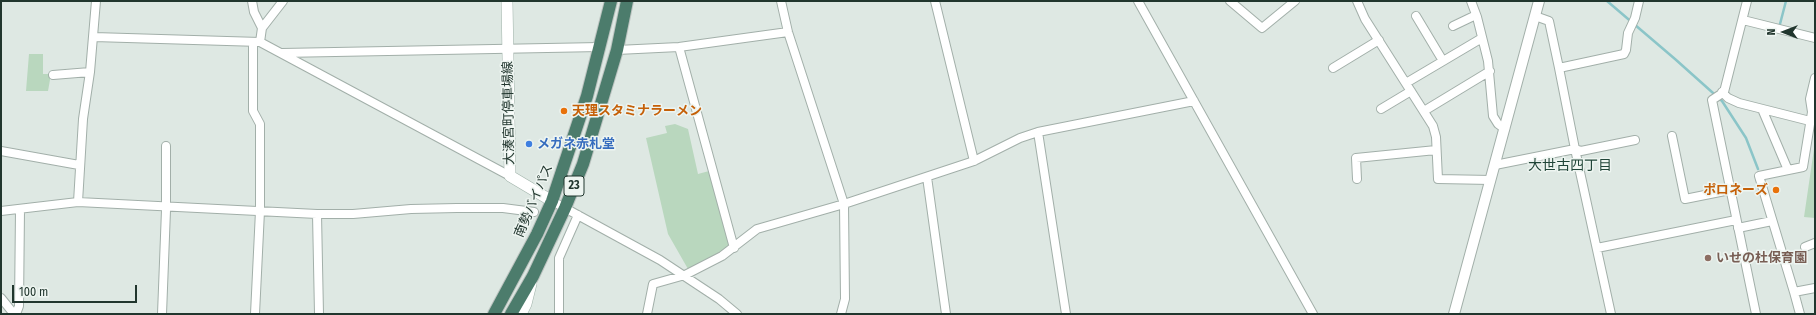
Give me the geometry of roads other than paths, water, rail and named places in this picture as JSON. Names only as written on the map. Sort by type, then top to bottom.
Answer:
[{"type":"highway","name":"南勢バイパス","points":[[494,312],[537,234],[552,201],[573,142],[600,47],[611,1]]},
{"type":"highway","name":"23","points":[[511,314],[533,276],[565,208],[594,132],[617,50],[627,1]]},
{"type":"main road","name":"大湊宮町停車場線","points":[[507,1],[510,176],[552,201]]},
{"type":"main road","points":[[521,314],[526,304],[533,276]]},
{"type":"street","points":[[78,202],[83,119],[94,37],[96,1]]},
{"type":"street","points":[[252,1],[254,12],[262,28]]},
{"type":"street","points":[[255,314],[260,211],[260,124],[253,111],[257,42],[262,28],[283,1]]},
{"type":"street","points":[[781,1],[788,32],[844,204],[845,299],[841,314]]},
{"type":"street","points":[[935,1],[974,161]]},
{"type":"street","points":[[1138,1],[1313,314]]},
{"type":"street","points":[[1230,1],[1262,28],[1295,1]]},
{"type":"street","points":[[1357,1],[1365,19],[1424,111],[1435,132],[1438,179],[1491,180]]},
{"type":"street","points":[[1471,1],[1490,71],[1493,116],[1498,124],[1505,129]]},
{"type":"street","points":[[1454,314],[1539,1]]},
{"type":"street","points":[[1559,68],[1624,54],[1629,29],[1635,18],[1639,1]]},
{"type":"street","points":[[1747,1],[1728,77],[1722,92],[1712,100],[1756,314]]},
{"type":"street","points":[[1453,26],[1476,15]]},
{"type":"street","points":[[1416,16],[1443,61]]},
{"type":"street","points":[[1535,16],[1549,21],[1575,149],[1612,314]]},
{"type":"street","points":[[1742,20],[1815,38]]},
{"type":"street","points":[[617,50],[679,47],[788,32]]},
{"type":"street","points":[[94,37],[257,42],[282,53],[510,176]]},
{"type":"street","points":[[1406,83],[1482,38]]},
{"type":"street","points":[[1333,68],[1379,40]]},
{"type":"street","points":[[282,53],[600,47]]},
{"type":"street","points":[[679,47],[734,248]]},
{"type":"street","points":[[1424,111],[1490,71]]},
{"type":"street","points":[[53,75],[90,72]]},
{"type":"street","points":[[1800,314],[1760,176],[1803,167],[1812,112],[1810,99],[1815,78]]},
{"type":"street","points":[[1381,109],[1411,91]]},
{"type":"street","points":[[1722,92],[1728,98],[1739,103],[1810,121]]},
{"type":"street","points":[[647,314],[653,284],[685,275],[722,256],[757,229],[844,204],[974,161],[1020,138],[1038,132],[1194,101]]},
{"type":"street","points":[[1762,109],[1788,170]]},
{"type":"street","points":[[1038,132],[1066,314]]},
{"type":"street","points":[[1672,136],[1685,199],[1730,190]]},
{"type":"street","points":[[1495,165],[1575,149],[1581,151],[1635,140]]},
{"type":"street","points":[[162,314],[166,207],[166,146]]},
{"type":"street","points":[[1357,179],[1356,158],[1436,150]]},
{"type":"street","points":[[1,151],[80,165]]},
{"type":"street","points":[[927,177],[946,314]]},
{"type":"street","points":[[552,201],[685,275],[719,299],[737,314]]},
{"type":"street","points":[[1,211],[20,210],[78,202],[317,214],[353,214],[412,209],[457,208],[502,208],[534,212]]},
{"type":"street","points":[[1,298],[15,314],[19,306],[20,210]]},
{"type":"street","points":[[317,214],[319,314]]},
{"type":"street","points":[[559,314],[559,258],[578,215]]},
{"type":"street","points":[[1598,248],[1737,224],[1772,221]]},
{"type":"street","points":[[1805,246],[1815,244]]},
{"type":"street","points":[[1794,292],[1815,288]]},
{"type":"waterway","points":[[1607,1],[1722,101],[1746,138],[1758,169]]},
{"type":"waterway","points":[[1780,24],[1786,1]]},
{"type":"place","name":"天理スタミナラーメン","points":[[564,111]]},
{"type":"place","name":"メガネ赤札堂","points":[[529,144]]},
{"type":"place","name":"ポロネーズ","points":[[1776,190]]},
{"type":"place","name":"いせの杜保育園","points":[[1708,258]]},
{"type":"district","name":"大世古四丁目","points":[[1570,166]]}]
